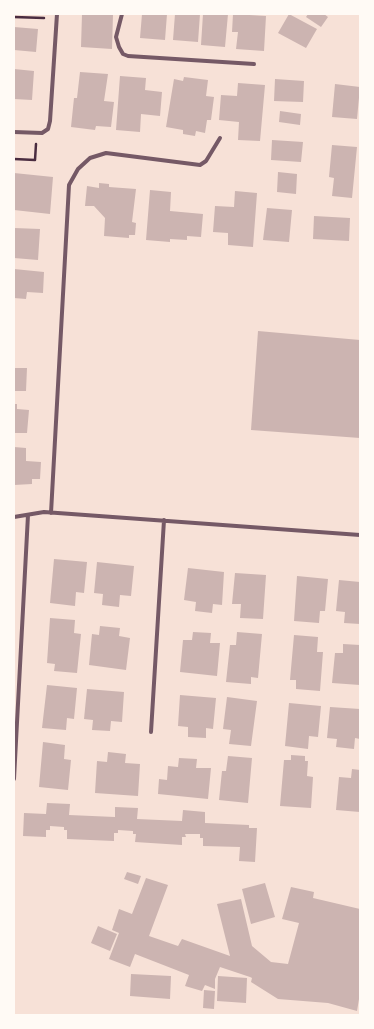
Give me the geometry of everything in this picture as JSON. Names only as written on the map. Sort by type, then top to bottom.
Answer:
[{"type":"street","points":[[14,132],[42,133],[48,129],[50,121],[57,14]]},
{"type":"street","points":[[122,14],[116,37],[121,50],[128,56],[254,64]]},
{"type":"street","points":[[51,513],[69,185],[78,169],[90,158],[106,153],[200,166],[206,161],[220,138]]},
{"type":"street","points":[[14,517],[44,512],[360,535]]},
{"type":"street","points":[[14,779],[28,515]]},
{"type":"street","points":[[151,732],[164,520]]},
{"type":"path","points":[[14,16],[44,18]]},
{"type":"building","points":[[82,14],[113,14],[112,49],[81,47]]},
{"type":"building","points":[[142,14],[167,14],[165,40],[140,38]]},
{"type":"building","points":[[175,14],[200,14],[198,42],[173,40]]},
{"type":"building","points":[[203,14],[228,14],[225,47],[201,45]]},
{"type":"building","points":[[233,14],[266,16],[264,51],[236,49],[238,32],[232,32]]},
{"type":"building","points":[[289,14],[317,29],[306,48],[278,33]]},
{"type":"building","points":[[308,14],[324,14],[328,17],[321,27],[306,17]]},
{"type":"building","points":[[14,27],[38,29],[36,52],[14,50]]},
{"type":"building","points":[[14,69],[34,71],[32,100],[14,99]]},
{"type":"building","points":[[80,72],[108,74],[104,101],[114,102],[111,127],[96,126],[95,130],[71,127],[74,98],[77,98]]},
{"type":"building","points":[[120,76],[146,78],[145,90],[162,92],[160,116],[141,114],[140,132],[116,130]]},
{"type":"building","points":[[184,77],[208,80],[206,96],[214,97],[211,120],[207,120],[205,133],[196,131],[195,136],[183,134],[183,130],[166,127],[174,79],[183,81]]},
{"type":"building","points":[[275,79],[304,81],[303,102],[274,101]]},
{"type":"building","points":[[238,83],[265,85],[260,141],[238,140],[239,122],[219,120],[221,95],[237,96]]},
{"type":"building","points":[[335,84],[360,87],[357,119],[332,117]]},
{"type":"building","points":[[280,111],[301,114],[300,125],[279,122]]},
{"type":"building","points":[[272,140],[303,142],[301,162],[271,160]]},
{"type":"building","points":[[332,145],[357,147],[352,198],[332,196],[334,178],[329,177]]},
{"type":"building","points":[[278,172],[297,174],[296,194],[277,192]]},
{"type":"building","points":[[14,173],[53,177],[50,214],[14,210]]},
{"type":"building","points":[[99,183],[109,184],[109,187],[136,189],[132,222],[136,223],[135,235],[129,235],[129,238],[104,236],[105,218],[94,206],[85,206],[87,186],[99,188]]},
{"type":"building","points":[[150,190],[171,192],[170,211],[203,214],[201,237],[187,236],[187,240],[170,239],[170,242],[146,240]]},
{"type":"building","points":[[235,191],[257,193],[253,247],[228,245],[228,233],[213,232],[215,206],[234,207]]},
{"type":"building","points":[[267,208],[292,210],[289,242],[263,240]]},
{"type":"building","points":[[314,216],[350,218],[349,241],[313,239]]},
{"type":"building","points":[[14,228],[40,229],[38,260],[14,258]]},
{"type":"building","points":[[14,269],[44,272],[43,293],[27,292],[26,299],[14,298]]},
{"type":"building","points":[[258,331],[360,340],[360,438],[251,430]]},
{"type":"building","points":[[14,368],[27,368],[26,391],[14,391]]},
{"type":"building","points":[[14,404],[17,404],[17,409],[29,410],[27,433],[14,433]]},
{"type":"building","points":[[14,447],[26,448],[26,461],[41,462],[40,479],[32,479],[32,484],[14,485]]},
{"type":"building","points":[[54,559],[87,562],[84,593],[76,592],[75,606],[50,603]]},
{"type":"building","points":[[97,562],[134,566],[131,596],[120,595],[119,607],[102,605],[103,594],[94,593]]},
{"type":"building","points":[[188,568],[224,572],[222,605],[213,604],[212,613],[195,611],[196,602],[184,600]]},
{"type":"building","points":[[235,573],[266,575],[263,619],[240,618],[241,604],[232,604]]},
{"type":"building","points":[[297,576],[328,579],[325,611],[320,611],[319,623],[294,621]]},
{"type":"building","points":[[339,580],[360,582],[360,624],[344,623],[345,612],[336,611]]},
{"type":"building","points":[[50,618],[75,620],[74,633],[81,634],[77,673],[54,671],[55,664],[47,663]]},
{"type":"building","points":[[100,626],[120,628],[119,636],[130,638],[126,670],[89,665],[92,634],[99,635]]},
{"type":"building","points":[[193,632],[211,633],[210,643],[220,643],[217,676],[180,672],[183,640],[192,640]]},
{"type":"building","points":[[237,632],[262,634],[258,678],[251,677],[251,684],[226,682],[230,645],[236,645]]},
{"type":"building","points":[[294,635],[318,637],[317,652],[323,652],[320,691],[296,689],[296,680],[290,680]]},
{"type":"building","points":[[343,644],[360,645],[360,685],[332,683],[335,653],[343,653]]},
{"type":"building","points":[[47,685],[77,688],[74,719],[67,718],[66,730],[42,728]]},
{"type":"building","points":[[87,689],[124,692],[122,722],[111,721],[110,731],[92,730],[93,720],[84,719]]},
{"type":"building","points":[[180,695],[216,698],[213,729],[206,728],[206,738],[188,737],[188,727],[178,726]]},
{"type":"building","points":[[227,697],[257,701],[251,746],[229,744],[231,730],[223,729]]},
{"type":"building","points":[[289,703],[321,706],[318,737],[309,736],[308,749],[285,746]]},
{"type":"building","points":[[330,707],[360,709],[360,739],[355,738],[354,749],[336,747],[337,739],[327,738]]},
{"type":"building","points":[[43,742],[65,745],[64,759],[71,760],[68,790],[39,787]]},
{"type":"building","points":[[108,752],[126,754],[125,763],[140,764],[138,796],[95,793],[97,761],[107,762]]},
{"type":"building","points":[[291,755],[305,756],[305,761],[308,761],[307,776],[313,777],[311,808],[280,806],[284,760],[291,760]]},
{"type":"building","points":[[228,756],[252,758],[248,803],[219,800],[222,771],[226,771]]},
{"type":"building","points":[[179,758],[197,759],[196,768],[211,768],[208,799],[158,794],[159,779],[167,780],[168,766],[178,767]]},
{"type":"building","points":[[352,769],[360,770],[360,812],[336,810],[339,777],[351,778]]},
{"type":"building","points":[[47,803],[70,804],[69,815],[115,817],[115,807],[138,808],[137,819],[182,821],[183,810],[205,812],[205,823],[249,825],[249,828],[257,828],[255,862],[239,861],[240,847],[203,846],[203,838],[200,838],[200,834],[185,834],[186,837],[182,837],[182,845],[135,842],[136,834],[133,834],[133,831],[118,830],[118,833],[114,833],[114,841],[67,839],[67,830],[64,830],[64,827],[50,826],[50,830],[46,830],[46,837],[23,836],[24,813],[46,814]]},
{"type":"building","points":[[127,872],[141,876],[138,884],[124,879]]},
{"type":"building","points":[[146,878],[168,885],[149,936],[178,946],[182,939],[230,956],[217,904],[241,899],[252,946],[271,962],[288,964],[299,923],[282,919],[291,887],[314,892],[313,898],[360,909],[360,993],[357,1011],[328,1003],[278,999],[251,982],[252,978],[220,967],[215,979],[215,989],[205,985],[202,991],[185,986],[189,975],[135,954],[130,967],[109,959],[119,933],[112,930],[119,909],[132,914]]},
{"type":"building","points":[[265,883],[275,917],[251,924],[242,889]]},
{"type":"building","points":[[98,926],[117,934],[110,951],[91,943]]},
{"type":"building","points":[[131,974],[171,976],[170,999],[130,996]]},
{"type":"building","points":[[218,976],[247,978],[246,1003],[217,1001]]},
{"type":"building","points":[[204,990],[215,991],[214,1009],[203,1008]]}]
